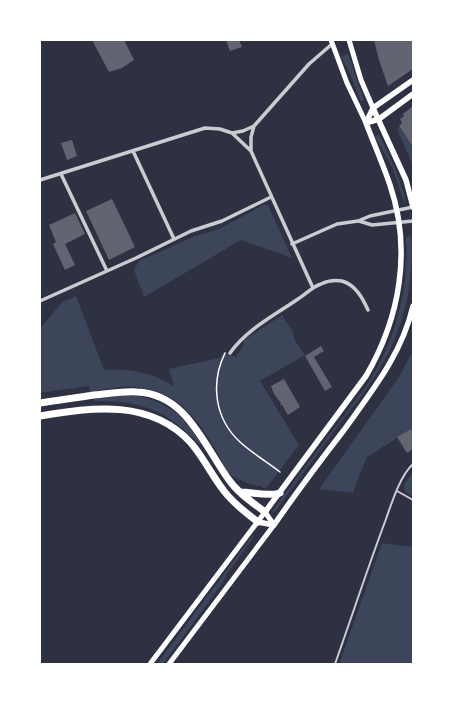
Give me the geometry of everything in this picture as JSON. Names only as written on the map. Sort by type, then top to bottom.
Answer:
[{"type":"highway","points":[[40,403],[127,392],[137,392],[157,397],[168,402],[188,418],[229,481],[240,492],[266,512]]},
{"type":"highway","points":[[40,416],[72,410],[111,409],[136,411],[148,414],[170,426],[191,443],[224,492],[238,506],[258,522]]},
{"type":"highway","points":[[240,492],[267,494],[280,493]]},
{"type":"main road","points":[[349,40],[361,80],[406,180],[413,207]]},
{"type":"main road","points":[[150,664],[266,512],[362,382],[382,346],[393,316],[400,281],[402,248],[397,210],[391,186],[332,42]]},
{"type":"main road","points":[[366,123],[373,108],[413,80]]},
{"type":"main road","points":[[366,123],[379,119],[413,94]]},
{"type":"main road","points":[[169,664],[274,525],[386,372],[400,346],[413,306]]},
{"type":"main road","points":[[266,512],[274,525]]},
{"type":"main road","points":[[258,522],[274,525]]},
{"type":"street","points":[[232,133],[243,131],[254,126],[309,64],[332,42]]},
{"type":"street","points":[[251,151],[251,137],[254,126]]},
{"type":"street","points":[[40,180],[205,128],[220,129],[232,133],[251,151],[312,288]]},
{"type":"street","points":[[133,151],[174,239]]},
{"type":"street","points":[[61,174],[107,271]]},
{"type":"street","points":[[40,301],[107,271],[191,230],[222,221],[271,197]]},
{"type":"street","points":[[292,244],[337,224],[358,221],[370,216],[413,207]]},
{"type":"street","points":[[358,221],[372,224],[413,220]]},
{"type":"street","points":[[230,353],[248,334],[312,288],[321,284],[337,281],[353,286],[362,298],[368,310]]},
{"type":"lane","points":[[335,664],[396,491],[408,468],[413,464]]},
{"type":"lane","points":[[396,491],[413,500]]},
{"type":"path","points":[[225,353],[218,370],[216,388],[220,413],[227,426],[239,441],[280,472]]},
{"type":"shaded area","points":[[348,54],[364,100],[361,102],[341,56]]},
{"type":"shaded area","points":[[399,127],[413,147],[413,166],[397,129]]},
{"type":"shaded area","points":[[379,134],[403,189],[405,205],[392,167],[375,137]]},
{"type":"shaded area","points":[[265,204],[268,205],[292,258],[241,240],[144,297],[134,270],[139,261],[195,236],[219,229]]},
{"type":"shaded area","points":[[411,236],[411,274],[408,292],[399,328],[384,362],[370,384],[274,513],[272,511],[369,382],[387,348],[399,312],[403,294],[406,237]]},
{"type":"shaded area","points":[[76,296],[104,370],[140,372],[166,381],[174,386],[169,369],[219,358],[224,352],[236,357],[243,346],[244,340],[282,315],[293,332],[294,339],[305,355],[260,381],[299,445],[266,488],[249,484],[230,474],[202,428],[194,418],[175,400],[163,394],[135,387],[118,387],[90,392],[89,386],[40,393],[40,329],[62,302]]},
{"type":"shaded area","points":[[413,350],[413,432],[411,429],[367,457],[354,489],[354,493],[319,489],[394,384]]},
{"type":"shaded area","points":[[131,395],[143,397],[173,410],[188,425],[202,444],[200,445],[177,424],[153,410],[126,403],[94,401],[94,399]]},
{"type":"shaded area","points":[[413,472],[413,497],[405,491],[404,485]]},
{"type":"shaded area","points":[[252,536],[254,537],[227,574],[222,584],[163,664],[157,664]]},
{"type":"shaded area","points":[[382,543],[413,547],[413,664],[339,664]]},
{"type":"building","points":[[92,40],[124,40],[134,60],[122,68],[109,72]]},
{"type":"building","points":[[226,40],[239,40],[242,47],[230,51]]},
{"type":"building","points":[[374,40],[413,40],[413,69],[388,86]]},
{"type":"building","points":[[413,106],[413,147],[399,126],[402,123],[400,119],[404,116],[403,114]]},
{"type":"building","points":[[72,140],[77,156],[67,160],[61,143]]},
{"type":"building","points":[[112,199],[135,247],[109,260],[86,211]]},
{"type":"building","points":[[75,213],[85,234],[65,244],[75,265],[65,270],[53,244],[56,242],[49,225]]},
{"type":"building","points":[[321,346],[324,351],[314,357],[332,387],[325,391],[305,356]]},
{"type":"building","points":[[284,379],[300,407],[288,415],[282,405],[280,405],[281,403],[274,394],[271,386]]},
{"type":"building","points":[[411,429],[413,432],[413,449],[407,453],[397,437]]}]
